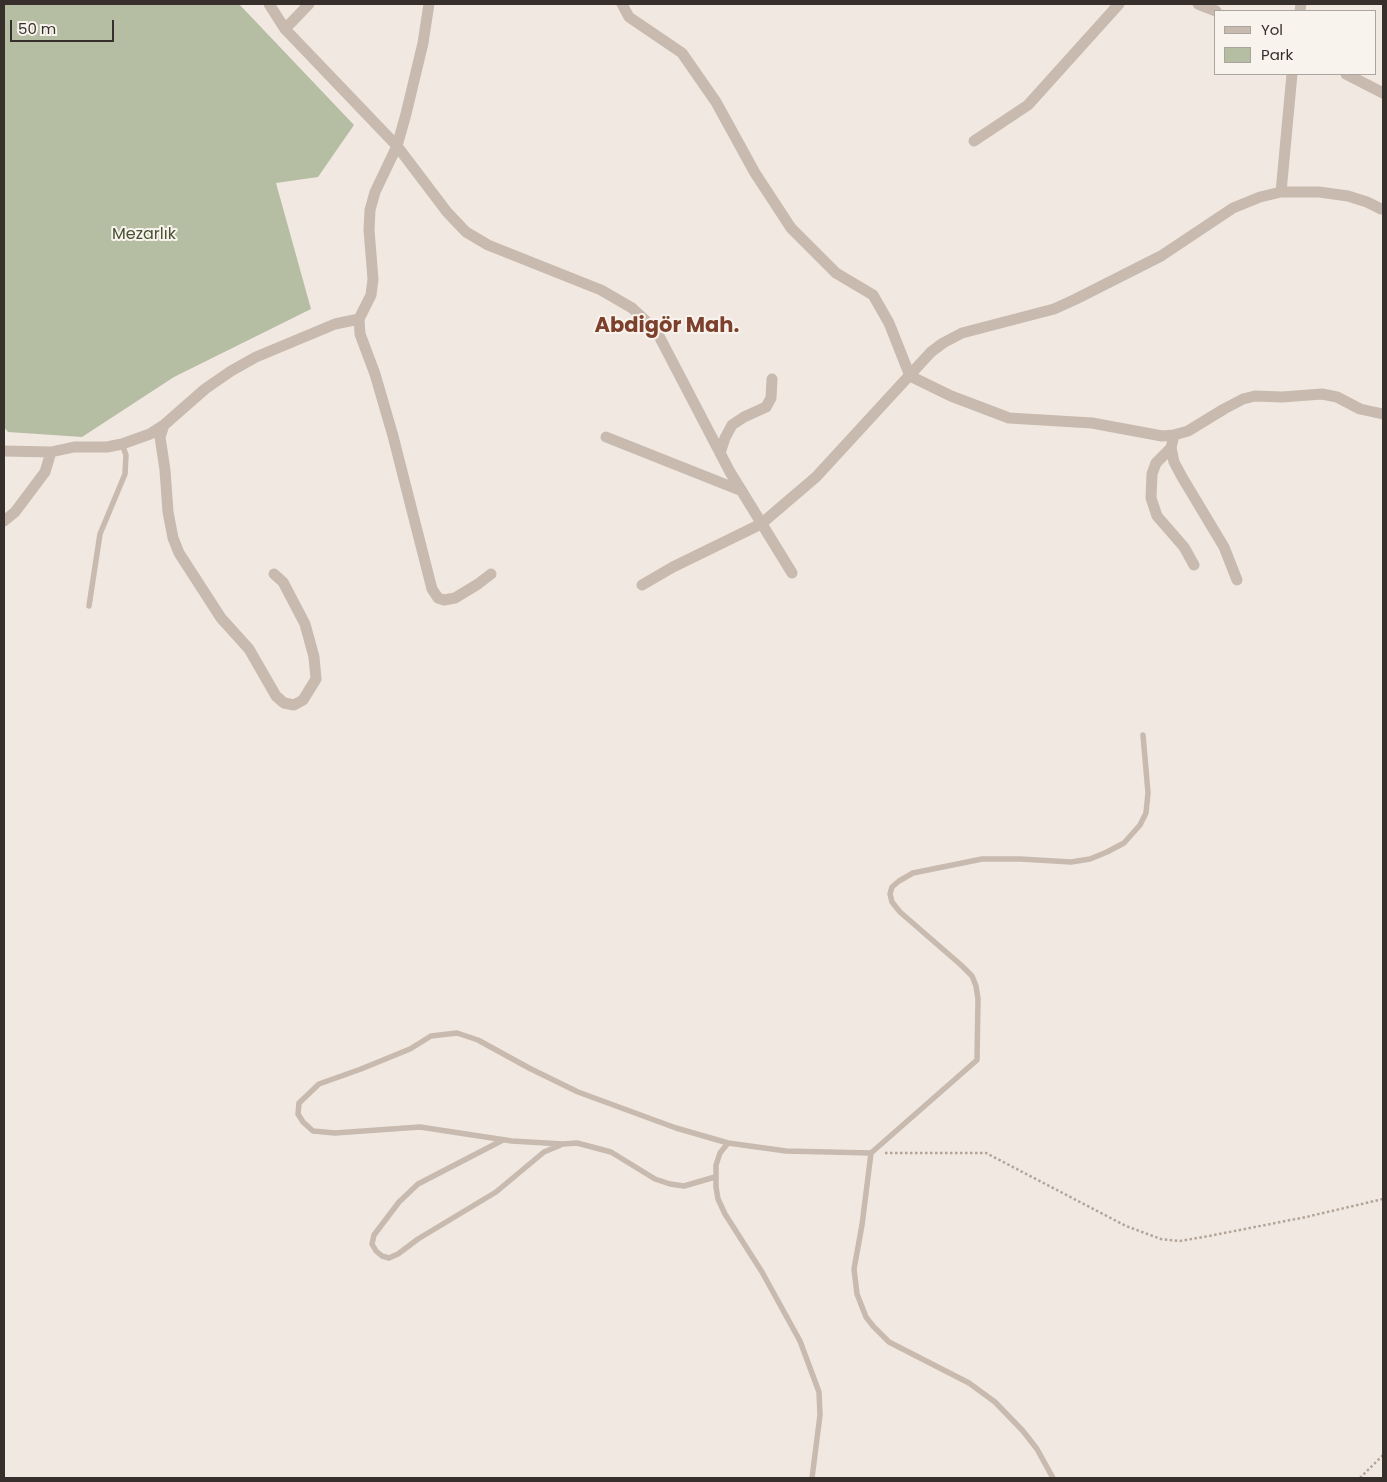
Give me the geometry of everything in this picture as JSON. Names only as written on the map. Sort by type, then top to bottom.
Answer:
[{"type":"street","points":[[269,4],[285,29],[396,146],[447,212],[466,232],[488,245],[601,290],[632,308],[647,322],[659,336],[720,453],[792,573]]},
{"type":"street","points":[[285,29],[310,4]]},
{"type":"street","points":[[429,4],[423,43],[406,114],[396,146],[375,192],[370,210],[369,230],[373,279],[371,295],[359,319],[360,334],[375,374],[393,436],[432,589],[438,598],[444,600],[455,598],[491,574]]},
{"type":"street","points":[[622,4],[629,17],[682,53],[716,102],[755,173],[791,228],[836,273],[873,295],[888,323],[910,376],[951,396],[1009,418],[1092,423],[1162,436],[1188,431],[1243,399],[1255,396],[1322,394],[1337,398],[1360,409],[1383,414]]},
{"type":"street","points":[[974,141],[1028,105],[1119,4]]},
{"type":"street","points":[[1198,4],[1214,10]]},
{"type":"street","points":[[1281,192],[1292,75]]},
{"type":"street","points":[[1348,75],[1383,93]]},
{"type":"street","points":[[642,585],[673,567],[761,524],[816,477],[931,352],[943,342],[962,334],[1054,309],[1161,256],[1233,208],[1260,197],[1281,192],[1319,192],[1348,196],[1381,209]]},
{"type":"street","points":[[4,450],[51,452],[74,447],[107,447],[150,434],[164,425],[205,389],[256,357],[335,324],[359,319]]},
{"type":"street","points":[[720,453],[732,425],[766,407],[771,398],[772,380]]},
{"type":"street","points":[[164,425],[160,437],[168,512],[173,538],[179,553],[221,618],[249,649],[276,696],[284,703],[294,705],[303,700],[316,679],[314,657],[305,624],[284,582],[274,574]]},
{"type":"street","points":[[1174,435],[1171,448],[1174,462],[1224,546],[1237,580]]},
{"type":"street","points":[[606,437],[742,491]]},
{"type":"street","points":[[1171,448],[1156,463],[1152,474],[1151,498],[1157,516],[1184,547],[1194,565]]},
{"type":"street","points":[[4,521],[15,512],[44,472],[51,452]]},
{"type":"lane","points":[[89,606],[100,534],[125,474],[126,456],[122,444]]},
{"type":"lane","points":[[1053,1478],[1022,1430],[995,1402],[968,1382],[889,1342],[866,1317],[857,1294],[854,1269],[862,1225],[871,1153],[976,1060],[978,999],[972,976],[900,912],[892,902],[890,894],[892,888],[899,881],[913,873],[973,861],[1020,859],[1071,862],[1107,852],[1124,843],[1140,825],[1146,813],[1147,786],[1144,735]]},
{"type":"lane","points":[[715,1177],[684,1186],[670,1184],[655,1179],[611,1152],[577,1144],[503,1140],[420,1128],[335,1133],[313,1130],[303,1122],[298,1114],[299,1103],[319,1084],[394,1056],[431,1036],[457,1032],[478,1040],[578,1092],[676,1128],[728,1143],[786,1151],[871,1153]]},
{"type":"lane","points":[[503,1140],[418,1184],[399,1202],[374,1235],[372,1244],[376,1251],[382,1256],[389,1258],[398,1254],[418,1239],[496,1192],[544,1152],[563,1144]]},
{"type":"lane","points":[[728,1143],[720,1153],[715,1177],[718,1199],[725,1214],[786,1313],[810,1364],[819,1392],[820,1415],[812,1478]]},
{"type":"path","points":[[871,1153],[986,1153],[1126,1226],[1160,1239],[1180,1241],[1306,1217],[1383,1199]]},
{"type":"path","points":[[1360,1478],[1383,1455]]},
{"type":"green space","name":"Mezarlık","points":[[4,4],[239,4],[354,125],[318,177],[276,183],[311,309],[174,377],[82,437],[8,432],[4,427]]},
{"type":"district","name":"Abdigör Mah.","points":[[667,327]]}]
